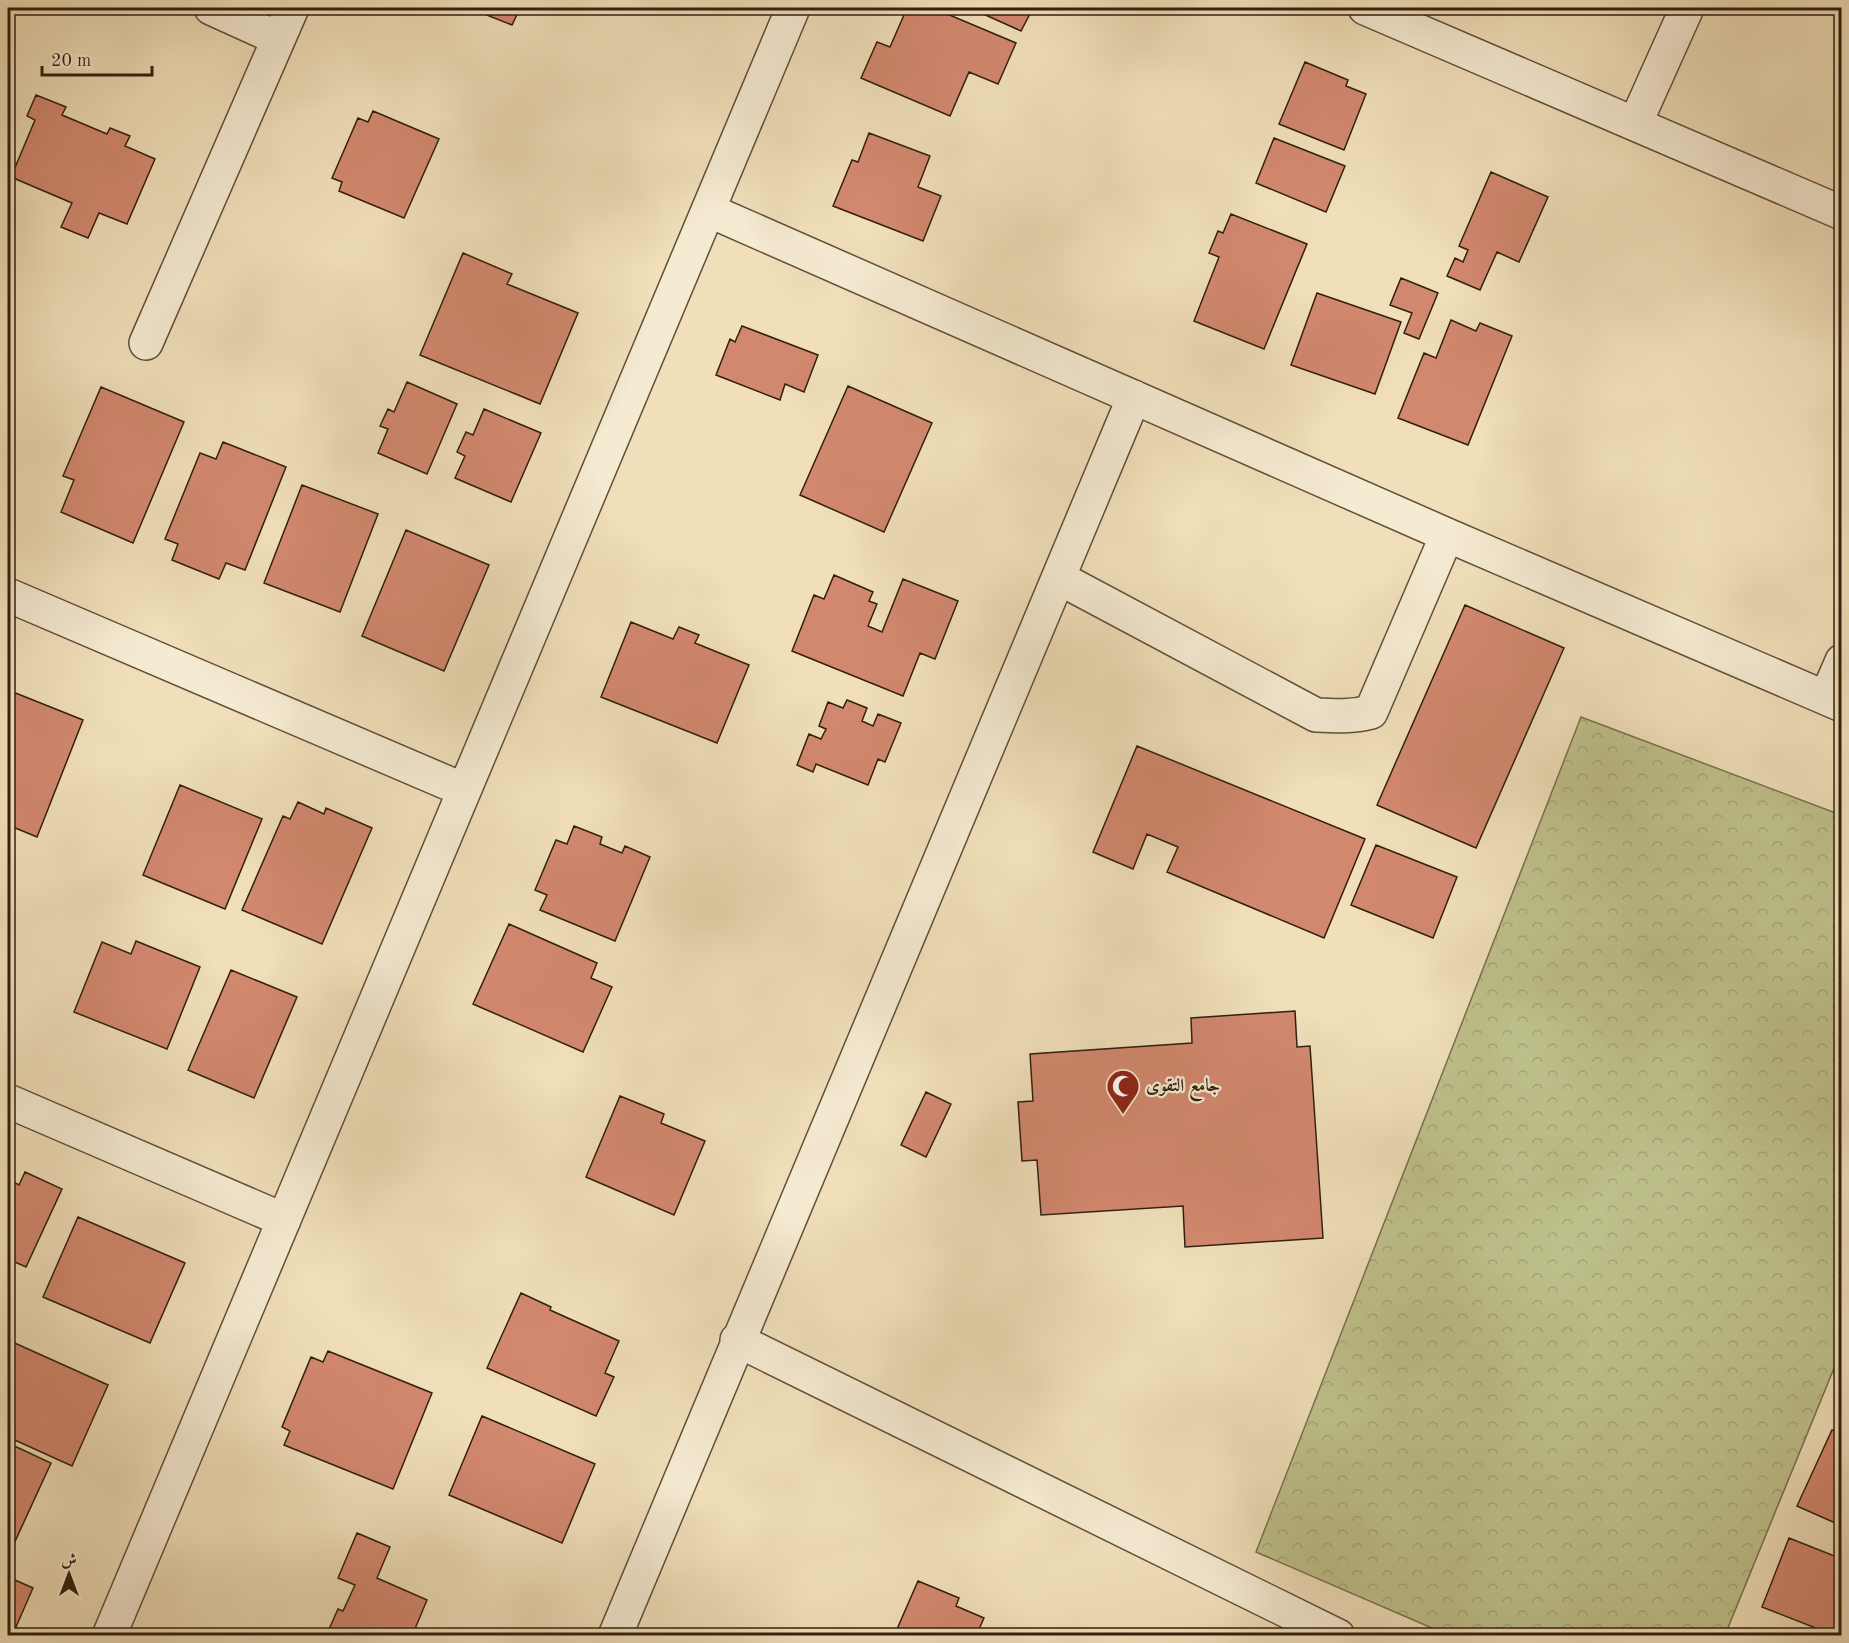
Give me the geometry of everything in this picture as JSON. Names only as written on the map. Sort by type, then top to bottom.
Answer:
[{"type":"street","points":[[211,8],[277,39]]},
{"type":"street","points":[[146,343],[292,8]]},
{"type":"street","points":[[109,1635],[793,8]]},
{"type":"street","points":[[1365,8],[1842,213]]},
{"type":"street","points":[[1635,124],[1687,8]]},
{"type":"street","points":[[708,210],[1447,535],[1834,702],[1842,661]]},
{"type":"street","points":[[615,1635],[1134,397]]},
{"type":"street","points":[[1059,578],[1316,715],[1342,717],[1371,712],[1447,535]]},
{"type":"street","points":[[8,595],[464,790]]},
{"type":"street","points":[[8,1101],[284,1220]]},
{"type":"street","points":[[737,1340],[1338,1635]]},
{"type":"green space","points":[[1581,717],[1841,815],[1841,1351],[1725,1635],[1448,1635],[1256,1552]]},
{"type":"building","points":[[469,8],[520,8],[512,25]]},
{"type":"building","points":[[907,8],[933,8],[1016,43],[998,84],[969,72],[950,116],[861,78],[877,42],[890,47]]},
{"type":"building","points":[[970,8],[1033,8],[1021,31]]},
{"type":"building","points":[[1305,62],[1348,80],[1346,86],[1366,94],[1344,150],[1279,124]]},
{"type":"building","points":[[36,95],[66,107],[62,115],[107,134],[110,128],[130,136],[125,146],[155,159],[127,224],[99,213],[88,238],[61,227],[72,203],[11,177],[35,120],[27,116]]},
{"type":"building","points":[[373,111],[439,139],[404,218],[339,191],[342,182],[332,178],[358,118],[368,122]]},
{"type":"building","points":[[869,133],[930,156],[918,187],[941,196],[923,241],[833,206],[852,160],[858,162]]},
{"type":"building","points":[[1274,138],[1345,166],[1326,212],[1256,183]]},
{"type":"building","points":[[1491,172],[1548,197],[1519,262],[1497,252],[1480,290],[1447,276],[1455,258],[1463,262],[1468,250],[1459,246]]},
{"type":"building","points":[[1231,214],[1307,244],[1264,349],[1194,321],[1219,257],[1209,253],[1218,231],[1223,233]]},
{"type":"building","points":[[463,253],[512,274],[507,284],[578,313],[540,404],[420,355]]},
{"type":"building","points":[[1401,278],[1438,293],[1419,339],[1404,333],[1412,313],[1390,305]]},
{"type":"building","points":[[1317,293],[1401,322],[1375,394],[1291,365]]},
{"type":"building","points":[[1451,320],[1476,331],[1480,323],[1512,336],[1468,445],[1398,418],[1424,353],[1436,358]]},
{"type":"building","points":[[742,326],[818,355],[804,392],[785,384],[780,400],[716,375],[730,339],[735,342]]},
{"type":"building","points":[[407,382],[457,404],[427,474],[378,453],[388,429],[380,426],[388,409],[394,412]]},
{"type":"building","points":[[848,386],[932,423],[884,532],[800,495]]},
{"type":"building","points":[[101,387],[184,422],[133,543],[61,512],[74,480],[63,476]]},
{"type":"building","points":[[484,409],[541,433],[511,502],[455,478],[465,456],[457,452],[466,432],[473,435]]},
{"type":"building","points":[[223,442],[286,467],[245,570],[226,563],[219,579],[172,560],[178,544],[165,539],[200,453],[216,459]]},
{"type":"building","points":[[302,485],[378,514],[340,612],[264,583]]},
{"type":"building","points":[[406,530],[489,565],[444,671],[362,636]]},
{"type":"building","points":[[834,575],[873,592],[869,601],[877,604],[868,626],[882,632],[903,579],[958,601],[935,659],[920,653],[903,696],[792,651],[814,595],[824,599]]},
{"type":"building","points":[[1465,605],[1564,648],[1476,848],[1377,805]]},
{"type":"building","points":[[631,622],[673,639],[679,627],[699,635],[695,643],[749,665],[717,743],[601,697]]},
{"type":"building","points":[[8,690],[83,720],[37,837],[8,825]]},
{"type":"building","points":[[847,700],[867,708],[862,721],[873,726],[878,714],[901,723],[885,762],[878,759],[868,785],[816,764],[813,772],[797,765],[809,734],[821,739],[826,729],[819,726],[828,702],[843,708]]},
{"type":"building","points":[[1137,746],[1365,839],[1324,938],[1167,872],[1178,847],[1147,834],[1133,869],[1093,852]]},
{"type":"building","points":[[180,785],[262,819],[225,909],[143,875]]},
{"type":"building","points":[[298,802],[324,814],[326,808],[372,828],[322,944],[242,910],[283,816],[290,819]]},
{"type":"building","points":[[574,826],[602,837],[600,844],[622,853],[625,846],[650,857],[615,941],[540,910],[547,895],[535,890],[556,840],[567,844]]},
{"type":"building","points":[[1376,845],[1457,877],[1433,938],[1351,905]]},
{"type":"building","points":[[509,924],[597,963],[591,978],[612,987],[583,1052],[473,1004]]},
{"type":"building","points":[[136,941],[200,967],[167,1049],[74,1012],[102,942],[131,954]]},
{"type":"building","points":[[231,970],[297,997],[254,1098],[188,1070]]},
{"type":"building","points":[[1295,1011],[1297,1047],[1310,1046],[1323,1238],[1185,1247],[1183,1206],[1041,1215],[1037,1160],[1022,1161],[1018,1102],[1033,1101],[1030,1054],[1192,1043],[1191,1018]]},
{"type":"building","points":[[926,1092],[951,1104],[926,1157],[901,1145]]},
{"type":"building","points":[[620,1096],[664,1114],[661,1123],[705,1141],[674,1215],[586,1177]]},
{"type":"building","points":[[25,1172],[62,1189],[26,1267],[8,1259],[8,1179],[19,1185]]},
{"type":"building","points":[[78,1217],[185,1263],[150,1343],[43,1297]]},
{"type":"building","points":[[521,1293],[551,1307],[550,1310],[619,1341],[605,1373],[614,1377],[596,1416],[487,1368]]},
{"type":"building","points":[[8,1340],[108,1385],[72,1466],[8,1437]]},
{"type":"building","points":[[328,1351],[432,1393],[393,1489],[284,1445],[290,1431],[282,1427],[311,1357],[323,1362]]},
{"type":"building","points":[[482,1416],[595,1464],[562,1543],[449,1495]]},
{"type":"building","points":[[1832,1430],[1842,1434],[1842,1526],[1797,1506]]},
{"type":"building","points":[[8,1443],[51,1463],[12,1548],[8,1546]]},
{"type":"building","points":[[357,1533],[390,1547],[377,1578],[427,1600],[412,1636],[326,1636],[338,1609],[343,1611],[355,1585],[338,1578]]},
{"type":"building","points":[[1789,1538],[1842,1559],[1842,1636],[1836,1636],[1762,1607]]},
{"type":"building","points":[[8,1577],[33,1588],[12,1636],[8,1636]]},
{"type":"building","points":[[918,1581],[959,1598],[956,1606],[984,1618],[976,1636],[894,1636]]},
{"type":"place","name":"جامع التقوى","points":[[1123,1115]]}]
